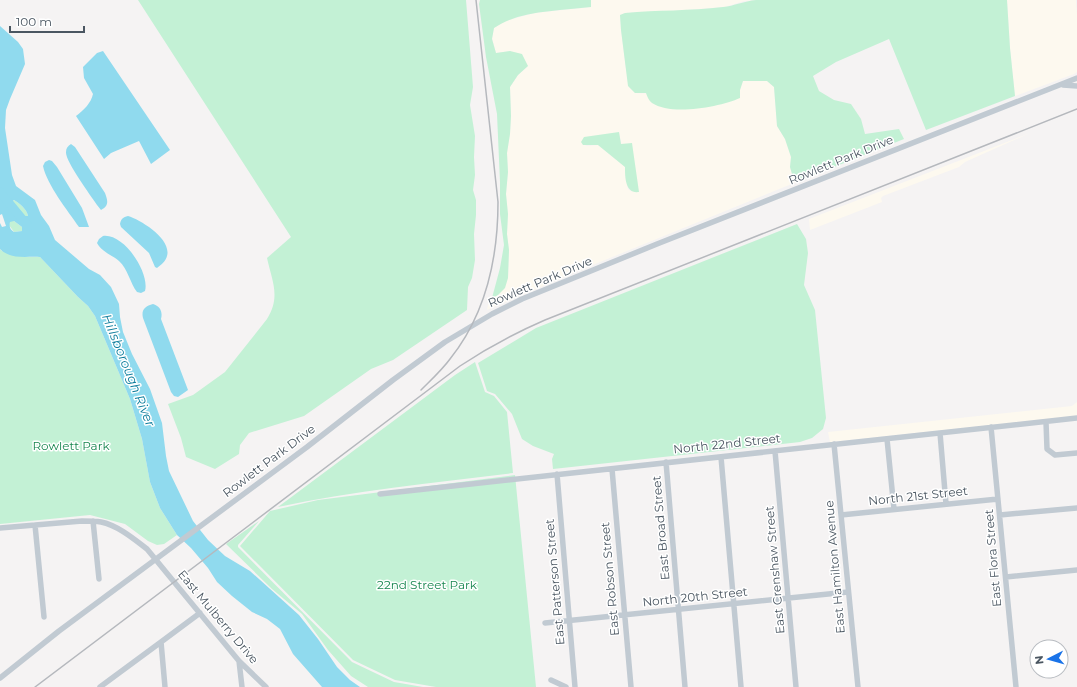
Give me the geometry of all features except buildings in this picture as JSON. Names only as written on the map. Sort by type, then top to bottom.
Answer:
[{"type":"street","name":"Rowlett Park Drive","points":[[0,678],[59,631],[175,546],[428,354],[467,328],[492,314],[656,244],[1077,78]]},
{"type":"street","points":[[1059,85],[1077,86]]},
{"type":"street","name":"North 22nd Street","points":[[380,494],[1077,418]]},
{"type":"street","points":[[1046,422],[1047,449],[1055,455],[1077,453]]},
{"type":"street","name":"East Flora Street","points":[[991,427],[1016,687]]},
{"type":"street","points":[[940,433],[946,504]]},
{"type":"street","points":[[887,439],[894,509]]},
{"type":"street","name":"East Hamilton Avenue","points":[[834,444],[858,687]]},
{"type":"street","name":"East Crenshaw Street","points":[[775,451],[796,687]]},
{"type":"street","points":[[721,457],[741,687]]},
{"type":"street","name":"East Broad Street","points":[[666,462],[686,687]]},
{"type":"street","name":"East Robson Street","points":[[612,469],[631,687]]},
{"type":"street","name":"East Patterson Street","points":[[557,474],[575,687]]},
{"type":"street","name":"North 21st Street","points":[[841,515],[998,499]]},
{"type":"street","points":[[1000,515],[1077,508]]},
{"type":"street","points":[[0,528],[82,521],[102,522],[131,536],[147,549],[156,559]]},
{"type":"street","points":[[93,521],[99,579]]},
{"type":"street","points":[[35,525],[44,617]]},
{"type":"street","name":"East Mulberry Drive","points":[[156,559],[239,661],[266,687]]},
{"type":"street","points":[[1006,578],[1077,570]]},
{"type":"street","name":"North 20th Street","points":[[545,623],[848,592]]},
{"type":"street","points":[[100,687],[200,613]]},
{"type":"street","points":[[161,642],[165,687]]},
{"type":"street","points":[[239,661],[242,687]]},
{"type":"street","points":[[551,680],[566,687]]},
{"type":"shaded area","points":[[591,0],[756,0],[744,1],[725,7],[625,13],[620,15],[626,69],[635,93],[740,98],[740,90],[743,81],[767,81],[774,87],[777,126],[785,139],[791,157],[790,167],[792,174],[804,179],[573,273],[487,310],[489,300],[498,295],[508,278],[509,250],[506,194],[508,172],[507,153],[511,116],[510,87],[518,75],[528,66],[510,51],[496,53],[492,38],[494,28],[505,21],[534,13],[591,7]],"holes":[[[619,133],[632,192],[628,189],[625,167],[598,145],[585,146],[603,135]]]},
{"type":"shaded area","points":[[1007,0],[1076,0],[1077,72],[1015,96]]},
{"type":"shaded area","points":[[1030,133],[965,162],[959,167],[883,196],[881,198],[882,202],[810,230],[809,219]]},
{"type":"shaded area","points":[[1077,402],[1077,416],[830,442],[828,432],[1072,406]]},
{"type":"green space","points":[[138,0],[466,0],[473,87],[470,105],[475,136],[475,175],[473,190],[476,200],[474,234],[475,260],[472,278],[468,287],[467,310],[393,360],[371,369],[304,416],[249,433],[240,445],[239,454],[215,469],[186,457],[181,438],[168,404],[193,395],[225,372],[267,319],[274,303],[274,289],[267,258],[291,237]]},
{"type":"green space","points":[[480,0],[591,0],[591,7],[528,14],[504,22],[494,28],[492,39],[496,53],[510,51],[522,54],[528,66],[518,75],[510,87],[511,116],[507,153],[508,172],[506,194],[509,250],[508,278],[505,288],[498,295],[492,298],[504,245],[500,214],[497,114],[486,57],[479,4]]},
{"type":"green space","points":[[756,0],[1007,0],[1015,96],[926,130],[889,39],[836,62],[813,76],[819,91],[834,100],[851,104],[861,119],[865,134],[899,129],[904,139],[804,179],[792,174],[790,167],[791,157],[785,139],[777,126],[774,87],[767,81],[743,81],[740,90],[740,98],[708,107],[683,110],[660,107],[651,102],[646,93],[635,93],[628,86],[620,15],[637,12],[723,7]]},
{"type":"green space","points":[[619,132],[621,144],[632,143],[639,192],[634,192],[628,188],[625,167],[598,145],[583,145],[581,142],[584,137]]},
{"type":"green space","points":[[14,200],[24,209],[28,216],[20,216],[13,210],[11,202]]},
{"type":"green space","points":[[10,221],[14,221],[22,227],[22,231],[14,232],[9,225]]},
{"type":"green space","points":[[797,224],[806,239],[808,253],[804,285],[815,310],[826,418],[823,429],[812,438],[800,442],[553,469],[552,459],[554,454],[533,446],[522,439],[512,414],[495,394],[487,391],[478,363],[536,328]]},
{"type":"green space","name":"Rowlett Park","points":[[0,249],[2,251],[26,257],[40,257],[88,306],[95,316],[130,399],[142,439],[150,482],[160,508],[177,535],[164,544],[157,545],[148,541],[125,524],[90,515],[0,524]]},
{"type":"green space","points":[[475,362],[485,392],[494,396],[507,412],[513,473],[365,491],[278,507],[455,375]]},
{"type":"green space","name":"22nd Street Park","points":[[515,475],[536,687],[436,687],[395,680],[353,660],[240,546],[270,511],[318,500]]},
{"type":"green space","points":[[259,521],[238,545],[238,547],[352,662],[394,682],[423,687],[368,687],[351,676],[328,650],[302,614],[272,589],[226,544]]},
{"type":"water","points":[[0,26],[18,42],[23,49],[25,64],[6,110],[5,128],[12,175],[16,186],[35,200],[41,215],[49,226],[55,240],[89,269],[100,275],[111,287],[119,304],[123,332],[132,354],[150,389],[162,423],[169,471],[193,521],[208,540],[225,556],[250,571],[299,615],[337,667],[350,680],[360,687],[322,687],[293,654],[280,629],[267,619],[252,612],[232,596],[217,582],[208,568],[191,548],[177,535],[160,508],[150,482],[142,439],[130,399],[95,316],[88,306],[40,257],[9,255],[0,249],[0,223],[2,227],[6,226],[2,214],[0,215]],"holes":[[[14,200],[24,209],[28,216],[20,216],[13,210],[11,202]],[[14,221],[22,227],[22,231],[14,232],[12,230],[10,222]]]},
{"type":"water","points":[[103,51],[170,150],[151,164],[139,141],[111,153],[104,159],[76,116],[87,106],[93,94],[84,78],[83,67],[97,53]]},
{"type":"water","points":[[71,144],[75,147],[105,193],[107,205],[101,210],[84,187],[70,163],[66,151],[67,147]]},
{"type":"water","points":[[49,160],[52,161],[57,167],[82,208],[89,227],[79,227],[53,189],[43,166],[45,162]]},
{"type":"water","points":[[128,216],[134,218],[154,231],[165,243],[167,256],[163,263],[157,268],[155,267],[149,253],[121,227],[120,224],[122,220]]},
{"type":"water","points":[[103,236],[111,237],[119,241],[127,247],[134,256],[144,274],[145,291],[141,293],[137,292],[122,264],[99,246],[97,243]]},
{"type":"water","points":[[153,304],[157,306],[162,314],[161,319],[188,390],[178,397],[174,396],[171,392],[143,318],[144,309]]},
{"type":"waterway","name":"Hillsborough River","points":[[0,192],[28,226]]},
{"type":"railway","points":[[421,390],[447,363],[473,323],[488,285],[496,244],[498,202],[476,0]]},
{"type":"railway","points":[[35,687],[460,366],[491,347],[545,320],[1077,109]]}]
